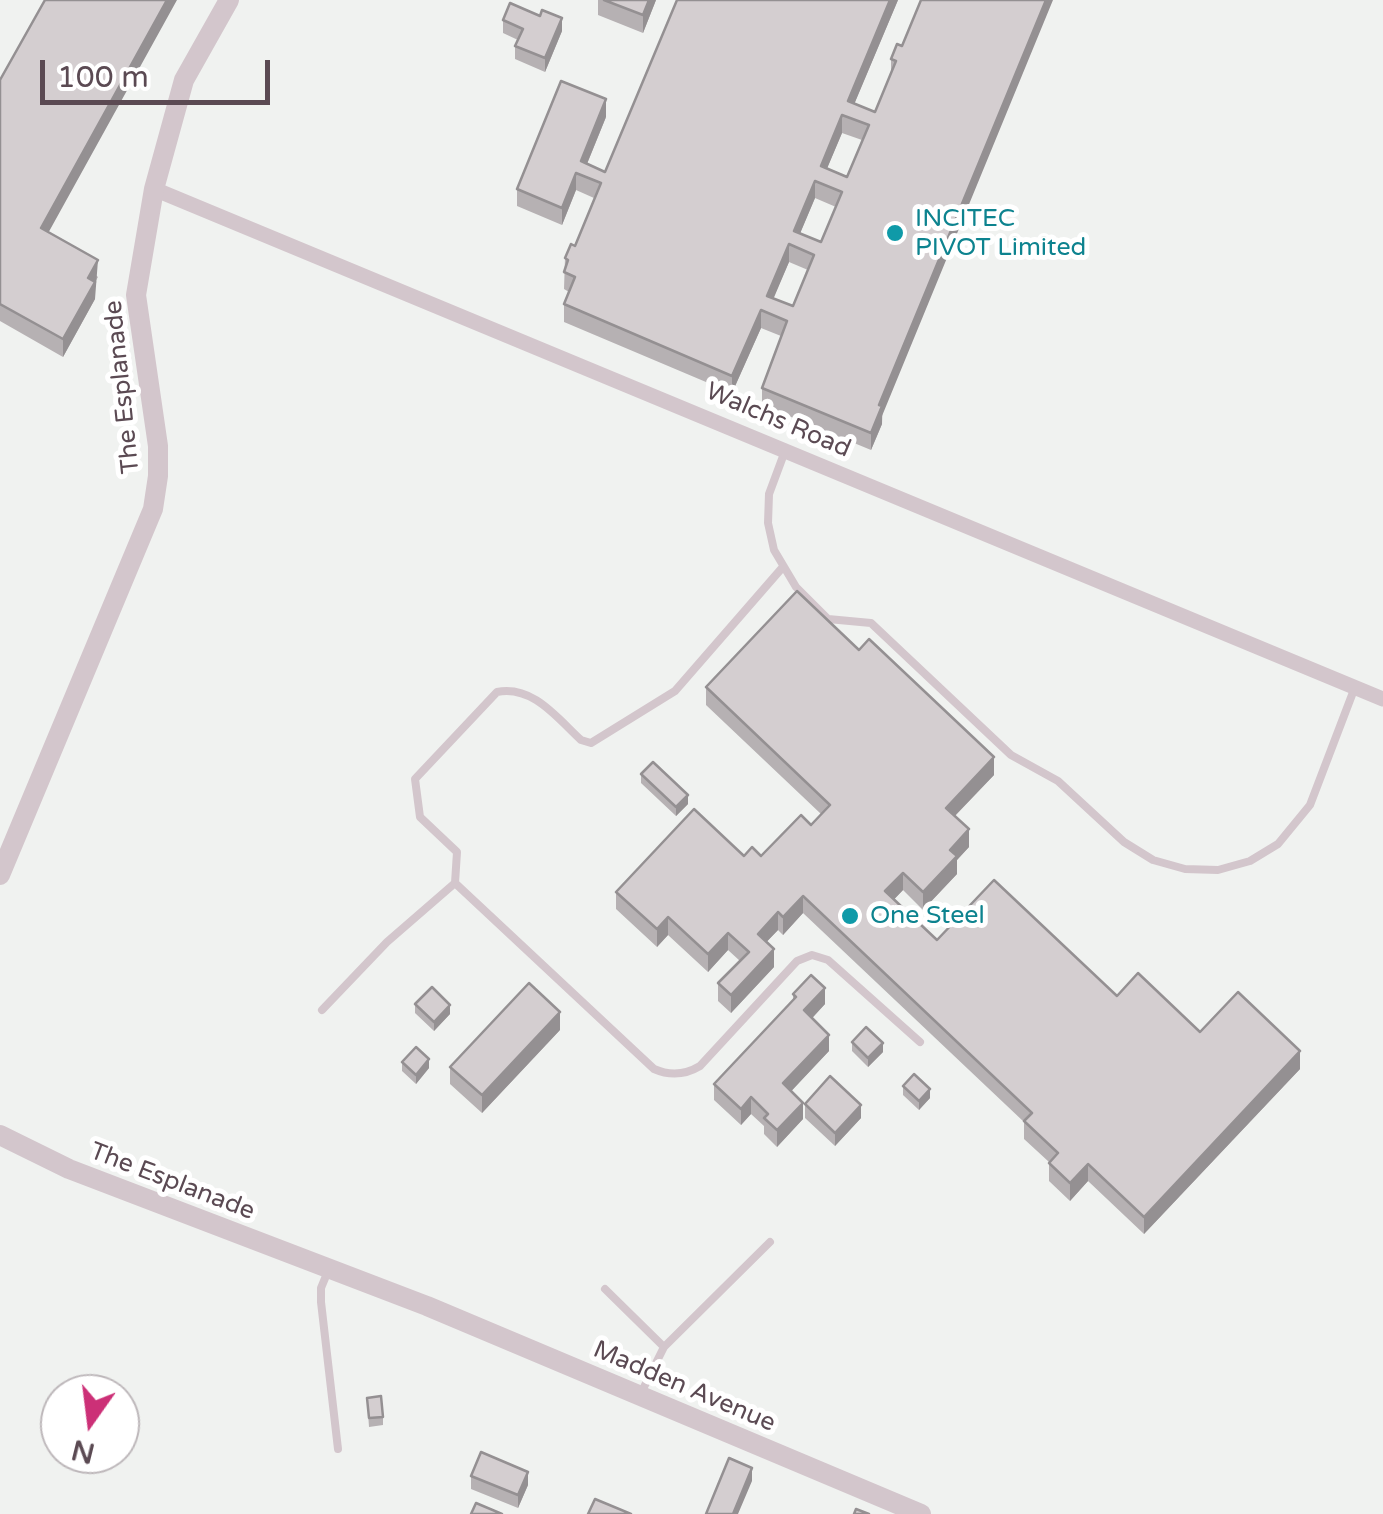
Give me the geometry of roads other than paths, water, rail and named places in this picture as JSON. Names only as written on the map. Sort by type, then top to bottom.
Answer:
[{"type":"street","name":"The Esplanade","points":[[0,874],[153,509],[158,446],[136,295],[154,190],[184,80],[228,0]]},
{"type":"street","name":"Walchs Road","points":[[154,190],[1383,699]]},
{"type":"street","name":"The Esplanade","points":[[0,1135],[69,1169],[427,1306]]},
{"type":"street","name":"Madden Avenue","points":[[427,1306],[916,1513]]},
{"type":"lane","points":[[785,451],[768,508],[770,537],[782,568],[828,618],[871,623],[1012,756],[1058,781],[1124,842],[1152,860],[1185,870],[1218,870],[1250,861],[1291,832],[1310,805],[1354,687]]},
{"type":"lane","points":[[322,1010],[387,942],[455,883],[457,852],[420,817],[415,778],[497,692],[512,689],[533,696],[581,740],[591,743],[676,692],[782,568]]},
{"type":"lane","points":[[455,883],[661,1072],[678,1074],[700,1066],[796,961],[812,956],[828,960],[920,1042]]},
{"type":"lane","points":[[640,1396],[664,1347],[770,1242]]},
{"type":"lane","points":[[329,1268],[320,1302],[338,1449]]},
{"type":"lane","points":[[604,1289],[664,1347]]},
{"type":"place","name":"INCITEC PIVOT Limited","points":[[895,233]]},
{"type":"place","name":"One Steel","points":[[850,916]]}]
